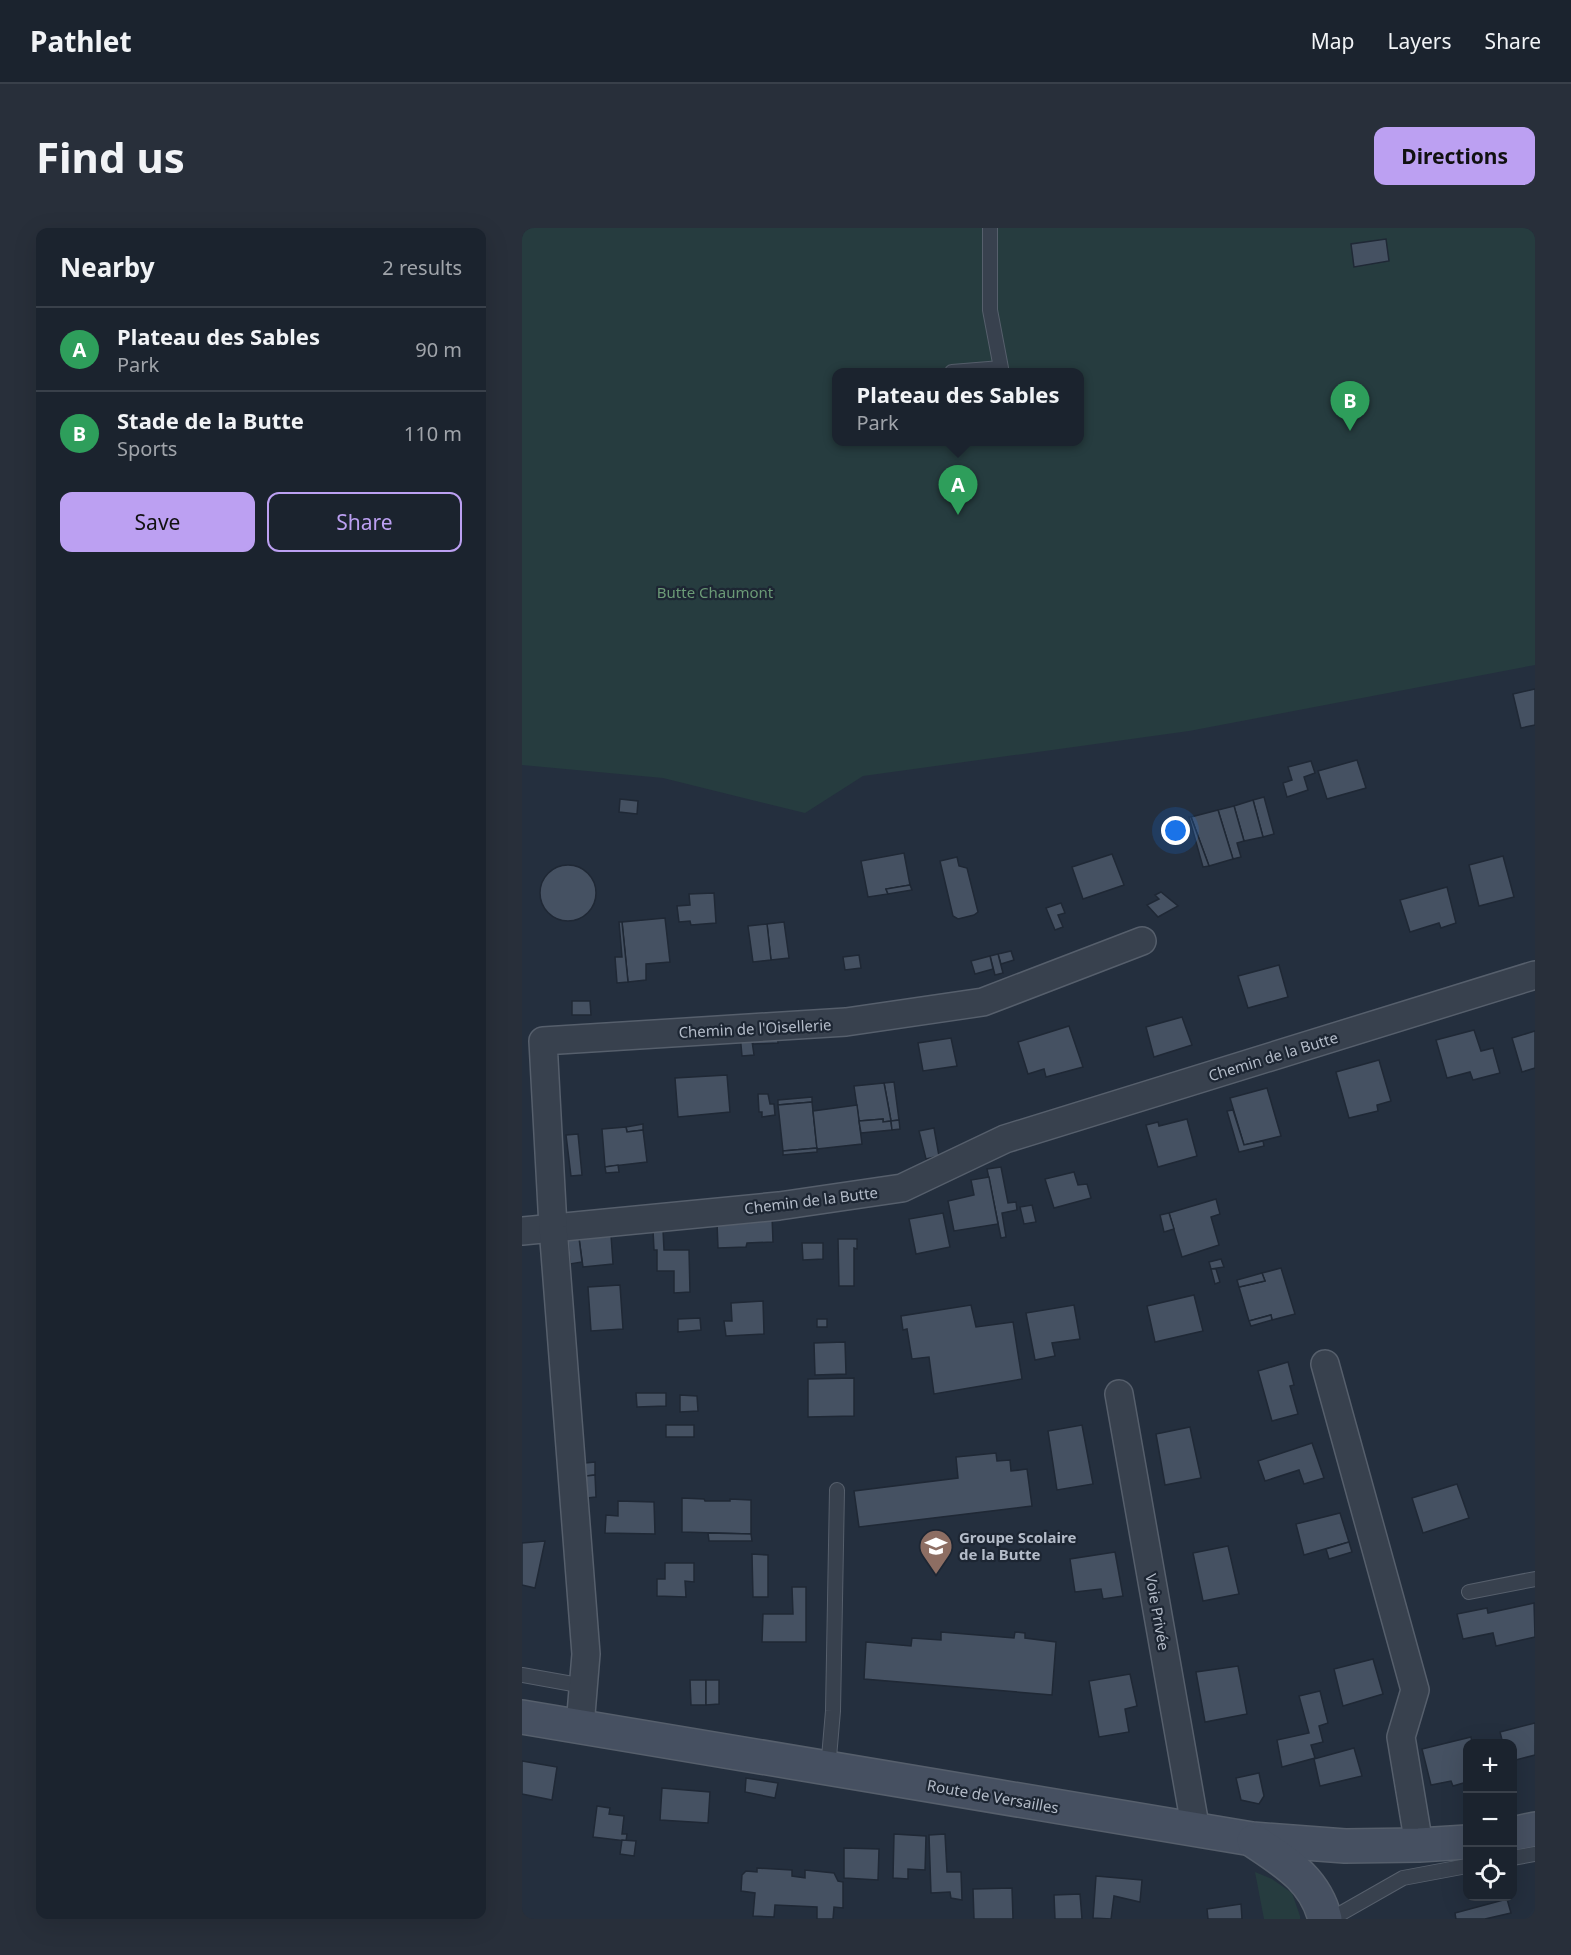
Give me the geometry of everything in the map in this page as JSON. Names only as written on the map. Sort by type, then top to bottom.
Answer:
[{"type":"main road","name":"Route de Versailles","points":[[522,1717],[1252,1839],[1345,1846],[1463,1842]]},
{"type":"main road","points":[[1517,1833],[1535,1829]]},
{"type":"main road","points":[[1252,1839],[1293,1868],[1312,1890],[1322,1906],[1325,1919]]},
{"type":"street","name":"Chemin de l'Oisellerie","points":[[553,1227],[533,1041],[846,1022],[983,1002],[1142,941]]},
{"type":"street","name":"Chemin de la Butte","points":[[522,1231],[779,1206],[902,1188],[1005,1139],[1535,975]]},
{"type":"street","points":[[553,1227],[586,1654],[580,1726]]},
{"type":"street","points":[[1325,1364],[1415,1690],[1401,1737],[1419,1845]]},
{"type":"street","name":"Voie Privée","points":[[1119,1394],[1196,1831]]},
{"type":"lane","points":[[990,228],[990,310],[1000,368]]},
{"type":"lane","points":[[828,1769],[832,1711],[837,1490]]},
{"type":"lane","points":[[1469,1592],[1535,1579]]},
{"type":"lane","points":[[522,1675],[584,1686]]},
{"type":"lane","points":[[1517,1857],[1535,1854]]},
{"type":"lane","points":[[1331,1919],[1402,1878],[1463,1867]]},
{"type":"green space","name":"Butte Chaumont","points":[[522,228],[1535,228],[1535,665],[1189,731],[863,776],[805,813],[663,778],[522,765]]},
{"type":"green space","points":[[1255,1872],[1272,1879],[1292,1893],[1300,1919],[1264,1919]]},
{"type":"building","points":[[1386,239],[1389,261],[1354,267],[1351,244]]},
{"type":"building","points":[[1535,689],[1535,725],[1521,728],[1513,694]]},
{"type":"building","points":[[1357,760],[1366,788],[1327,799],[1318,771]]},
{"type":"building","points":[[1311,761],[1315,773],[1304,777],[1308,790],[1287,797],[1283,783],[1292,780],[1288,767]]},
{"type":"building","points":[[1264,797],[1274,834],[1263,837],[1253,800]]},
{"type":"building","points":[[620,799],[638,801],[637,814],[619,812]]},
{"type":"building","points":[[1253,800],[1263,837],[1244,841],[1234,806]]},
{"type":"building","points":[[1234,806],[1244,841],[1237,843],[1241,857],[1233,859],[1218,810]]},
{"type":"building","points":[[1218,810],[1233,859],[1209,866],[1191,817]]},
{"type":"building","points":[[1189,817],[1191,817],[1209,866],[1203,867]]},
{"type":"building","points":[[904,853],[910,885],[886,889],[888,894],[868,897],[861,861]]},
{"type":"building","points":[[1112,854],[1124,885],[1083,899],[1072,867]]},
{"type":"building","points":[[1503,856],[1514,897],[1479,906],[1469,865]]},
{"type":"building","points":[[957,857],[959,866],[967,868],[978,912],[958,919],[953,916],[940,861]]},
{"type":"building","points":[[568,865],[579,867],[588,873],[594,882],[596,893],[594,904],[588,913],[579,919],[568,921],[557,919],[548,913],[542,904],[540,893],[542,882],[548,873],[557,867]]},
{"type":"building","points":[[910,885],[912,890],[888,894],[886,889]]},
{"type":"building","points":[[1447,887],[1456,923],[1441,928],[1439,923],[1410,932],[1400,900]]},
{"type":"building","points":[[1161,892],[1178,906],[1158,917],[1147,905],[1159,899],[1155,895]]},
{"type":"building","points":[[714,893],[716,923],[691,925],[690,921],[679,922],[677,906],[690,905],[689,894]]},
{"type":"building","points":[[1061,903],[1065,913],[1058,915],[1063,927],[1055,930],[1046,908]]},
{"type":"building","points":[[665,918],[670,962],[646,964],[646,980],[628,982],[622,922]]},
{"type":"building","points":[[619,922],[622,922],[628,982],[617,983],[615,957],[622,957]]},
{"type":"building","points":[[784,922],[789,958],[771,960],[767,924]]},
{"type":"building","points":[[767,924],[771,960],[753,962],[748,926]]},
{"type":"building","points":[[1011,951],[1014,960],[1001,964],[998,954]]},
{"type":"building","points":[[998,954],[1003,973],[995,975],[990,956]]},
{"type":"building","points":[[859,955],[861,968],[845,970],[843,957]]},
{"type":"building","points":[[990,956],[993,969],[975,974],[971,961]]},
{"type":"building","points":[[1279,965],[1288,997],[1248,1008],[1238,976]]},
{"type":"building","points":[[572,1001],[590,1001],[591,1015],[572,1015]]},
{"type":"building","points":[[1182,1017],[1192,1045],[1154,1057],[1146,1027]]},
{"type":"building","points":[[1069,1026],[1083,1067],[1046,1077],[1044,1069],[1028,1074],[1018,1042]]},
{"type":"building","points":[[1474,1030],[1481,1051],[1493,1048],[1500,1073],[1473,1080],[1470,1072],[1447,1078],[1436,1040]]},
{"type":"building","points":[[1535,1031],[1535,1068],[1522,1072],[1512,1038]]},
{"type":"building","points":[[777,1033],[778,1043],[753,1044],[751,1034]]},
{"type":"building","points":[[740,1034],[751,1034],[754,1055],[742,1056]]},
{"type":"building","points":[[951,1038],[957,1066],[923,1071],[918,1043]]},
{"type":"building","points":[[1379,1060],[1391,1101],[1377,1105],[1378,1111],[1349,1118],[1336,1072]]},
{"type":"building","points":[[727,1075],[730,1112],[678,1117],[675,1078]]},
{"type":"building","points":[[894,1082],[899,1120],[891,1121],[884,1083]]},
{"type":"building","points":[[884,1083],[891,1121],[883,1122],[883,1119],[859,1121],[854,1086]]},
{"type":"building","points":[[1267,1088],[1281,1136],[1244,1145],[1230,1098]]},
{"type":"building","points":[[758,1094],[768,1094],[770,1104],[774,1104],[775,1115],[762,1117],[762,1112],[759,1112]]},
{"type":"building","points":[[812,1097],[812,1102],[778,1105],[778,1100]]},
{"type":"building","points":[[812,1102],[817,1148],[783,1151],[778,1105]]},
{"type":"building","points":[[857,1105],[862,1144],[817,1149],[813,1111]]},
{"type":"building","points":[[1233,1110],[1244,1145],[1263,1141],[1264,1146],[1239,1152],[1227,1111]]},
{"type":"building","points":[[883,1119],[883,1122],[891,1121],[892,1130],[861,1133],[859,1121]]},
{"type":"building","points":[[1187,1119],[1197,1156],[1158,1167],[1146,1125],[1158,1122],[1159,1126]]},
{"type":"building","points":[[899,1120],[900,1129],[892,1130],[891,1121]]},
{"type":"building","points":[[643,1124],[643,1130],[627,1132],[626,1127]]},
{"type":"building","points":[[626,1127],[627,1132],[643,1130],[647,1162],[605,1167],[602,1129]]},
{"type":"building","points":[[934,1128],[939,1156],[926,1159],[919,1131]]},
{"type":"building","points":[[578,1134],[582,1175],[571,1176],[566,1135]]},
{"type":"building","points":[[817,1148],[817,1152],[783,1155],[783,1151]]},
{"type":"building","points":[[618,1165],[619,1172],[606,1173],[605,1167]]},
{"type":"building","points":[[1001,1167],[1008,1203],[1016,1202],[1017,1210],[1002,1213],[1006,1237],[1001,1238],[987,1169]]},
{"type":"building","points":[[1074,1172],[1078,1185],[1087,1184],[1091,1198],[1054,1208],[1045,1179]]},
{"type":"building","points":[[989,1177],[998,1224],[954,1231],[948,1201],[974,1195],[971,1180]]},
{"type":"building","points":[[1216,1199],[1220,1214],[1211,1217],[1219,1245],[1182,1257],[1169,1213]]},
{"type":"building","points":[[1032,1205],[1036,1222],[1024,1224],[1020,1207]]},
{"type":"building","points":[[943,1213],[950,1247],[916,1254],[909,1219]]},
{"type":"building","points":[[1169,1213],[1174,1229],[1164,1232],[1160,1215]]},
{"type":"building","points":[[772,1216],[773,1242],[747,1243],[746,1247],[718,1248],[717,1222]]},
{"type":"building","points":[[653,1230],[663,1230],[664,1250],[689,1250],[690,1292],[674,1293],[674,1271],[657,1271],[657,1250],[654,1250]]},
{"type":"building","points":[[611,1235],[613,1264],[583,1267],[579,1238]]},
{"type":"building","points":[[579,1238],[582,1262],[570,1264],[568,1239]]},
{"type":"building","points":[[838,1239],[857,1239],[857,1249],[854,1248],[854,1286],[839,1286]]},
{"type":"building","points":[[802,1243],[823,1243],[823,1259],[803,1260]]},
{"type":"building","points":[[1221,1259],[1224,1267],[1211,1269],[1209,1262]]},
{"type":"building","points":[[1281,1268],[1295,1314],[1272,1320],[1271,1315],[1249,1321],[1239,1287],[1265,1281],[1262,1273]]},
{"type":"building","points":[[1211,1269],[1216,1269],[1220,1282],[1215,1284]]},
{"type":"building","points":[[1262,1273],[1265,1281],[1239,1287],[1237,1280]]},
{"type":"building","points":[[620,1285],[623,1329],[591,1331],[588,1287]]},
{"type":"building","points":[[1194,1295],[1203,1331],[1155,1342],[1147,1306]]},
{"type":"building","points":[[763,1301],[764,1334],[726,1336],[724,1321],[732,1321],[731,1303]]},
{"type":"building","points":[[971,1305],[976,1327],[1013,1322],[1022,1379],[934,1394],[929,1357],[912,1359],[907,1329],[903,1330],[901,1316]]},
{"type":"building","points":[[1074,1305],[1080,1339],[1052,1343],[1055,1356],[1035,1360],[1026,1313]]},
{"type":"building","points":[[1271,1315],[1272,1320],[1251,1326],[1249,1321]]},
{"type":"building","points":[[700,1318],[701,1330],[678,1332],[678,1319]]},
{"type":"building","points":[[817,1319],[827,1319],[827,1327],[817,1327]]},
{"type":"building","points":[[845,1342],[846,1374],[815,1375],[814,1343]]},
{"type":"building","points":[[1288,1362],[1294,1385],[1290,1386],[1298,1414],[1272,1421],[1258,1371]]},
{"type":"building","points":[[854,1378],[854,1416],[808,1417],[808,1379]]},
{"type":"building","points":[[636,1393],[666,1393],[666,1406],[637,1407]]},
{"type":"building","points":[[680,1395],[697,1396],[698,1411],[680,1412]]},
{"type":"building","points":[[666,1425],[694,1425],[694,1437],[666,1437]]},
{"type":"building","points":[[1082,1425],[1093,1484],[1057,1490],[1048,1431]]},
{"type":"building","points":[[1190,1427],[1201,1478],[1165,1485],[1156,1434]]},
{"type":"building","points":[[1312,1443],[1324,1478],[1304,1484],[1299,1470],[1265,1481],[1258,1461]]},
{"type":"building","points":[[996,1453],[997,1461],[1010,1460],[1011,1471],[1027,1469],[1032,1506],[859,1527],[854,1491],[958,1478],[956,1457]]},
{"type":"building","points":[[595,1462],[595,1475],[586,1476],[585,1463]]},
{"type":"building","points":[[595,1475],[596,1497],[587,1498],[586,1476]]},
{"type":"building","points":[[1457,1484],[1469,1518],[1423,1533],[1412,1498]]},
{"type":"building","points":[[682,1498],[704,1499],[705,1501],[751,1500],[751,1534],[682,1532]]},
{"type":"building","points":[[618,1501],[654,1502],[655,1534],[605,1533],[606,1515],[618,1516]]},
{"type":"building","points":[[1340,1513],[1349,1542],[1304,1555],[1296,1524]]},
{"type":"building","points":[[708,1533],[751,1534],[752,1541],[709,1541]]},
{"type":"building","points":[[545,1541],[535,1588],[522,1585],[522,1543]]},
{"type":"building","points":[[1349,1542],[1352,1552],[1329,1559],[1326,1549]]},
{"type":"building","points":[[1228,1546],[1239,1594],[1203,1601],[1193,1553]]},
{"type":"building","points":[[1115,1552],[1123,1596],[1103,1599],[1101,1589],[1075,1592],[1070,1559]]},
{"type":"building","points":[[752,1554],[768,1555],[768,1597],[753,1597]]},
{"type":"building","points":[[665,1563],[694,1563],[694,1582],[685,1581],[686,1597],[657,1596],[657,1579],[665,1579]]},
{"type":"building","points":[[792,1587],[806,1587],[806,1642],[762,1642],[763,1614],[793,1614]]},
{"type":"building","points":[[1534,1603],[1535,1637],[1496,1646],[1493,1633],[1463,1639],[1457,1614],[1487,1608],[1488,1613]]},
{"type":"building","points":[[941,1632],[1014,1638],[1015,1632],[1025,1633],[1025,1638],[1056,1642],[1052,1695],[864,1679],[866,1642],[911,1646],[912,1638],[941,1640]]},
{"type":"building","points":[[1373,1659],[1383,1694],[1343,1706],[1334,1669]]},
{"type":"building","points":[[1238,1666],[1247,1714],[1205,1722],[1196,1672]]},
{"type":"building","points":[[1130,1674],[1137,1706],[1125,1709],[1129,1732],[1099,1737],[1089,1681]]},
{"type":"building","points":[[690,1680],[706,1680],[706,1705],[691,1705]]},
{"type":"building","points":[[706,1680],[719,1680],[719,1704],[706,1705]]},
{"type":"building","points":[[1320,1691],[1328,1723],[1319,1726],[1323,1742],[1311,1745],[1315,1758],[1282,1767],[1277,1740],[1309,1733],[1299,1696]]},
{"type":"building","points":[[1535,1723],[1535,1755],[1517,1760],[1517,1739],[1502,1739],[1500,1732]]},
{"type":"building","points":[[1471,1737],[1471,1739],[1463,1739],[1463,1783],[1453,1786],[1451,1781],[1431,1785],[1422,1749]]},
{"type":"building","points":[[1354,1748],[1362,1776],[1320,1786],[1314,1759]]},
{"type":"building","points":[[522,1761],[557,1767],[552,1800],[522,1794]]},
{"type":"building","points":[[1259,1773],[1264,1796],[1259,1804],[1241,1800],[1236,1778]]},
{"type":"building","points":[[746,1778],[778,1783],[775,1798],[745,1792]]},
{"type":"building","points":[[662,1788],[710,1792],[708,1823],[660,1820]]},
{"type":"building","points":[[597,1806],[610,1808],[609,1814],[624,1816],[622,1834],[627,1834],[626,1841],[593,1837]]},
{"type":"building","points":[[894,1834],[926,1836],[925,1870],[908,1869],[908,1879],[893,1878]]},
{"type":"building","points":[[945,1834],[947,1872],[961,1872],[962,1900],[951,1898],[950,1892],[931,1893],[929,1835]]},
{"type":"building","points":[[622,1840],[636,1841],[634,1856],[620,1854]]},
{"type":"building","points":[[844,1848],[879,1849],[878,1880],[844,1878]]},
{"type":"building","points":[[757,1868],[792,1870],[792,1876],[805,1878],[805,1870],[834,1873],[838,1881],[843,1882],[843,1908],[834,1907],[833,1919],[817,1919],[817,1907],[775,1905],[774,1917],[753,1916],[755,1893],[741,1891],[742,1875],[746,1871],[757,1872]]},
{"type":"building","points":[[1096,1876],[1142,1880],[1140,1902],[1114,1896],[1111,1919],[1093,1918]]},
{"type":"building","points":[[1012,1888],[1013,1919],[974,1919],[973,1889]]},
{"type":"building","points":[[1080,1894],[1082,1919],[1055,1919],[1054,1895]]},
{"type":"building","points":[[1508,1901],[1511,1913],[1485,1919],[1456,1919],[1455,1913]]},
{"type":"building","points":[[1241,1904],[1242,1919],[1208,1919],[1207,1909]]},
{"type":"place","name":"Stade de la Butte","points":[[1350,431]]},
{"type":"place","name":"Plateau des Sables","points":[[958,515]]},
{"type":"place","name":"Groupe Scolaire de la Butte","points":[[936,1575]]}]
